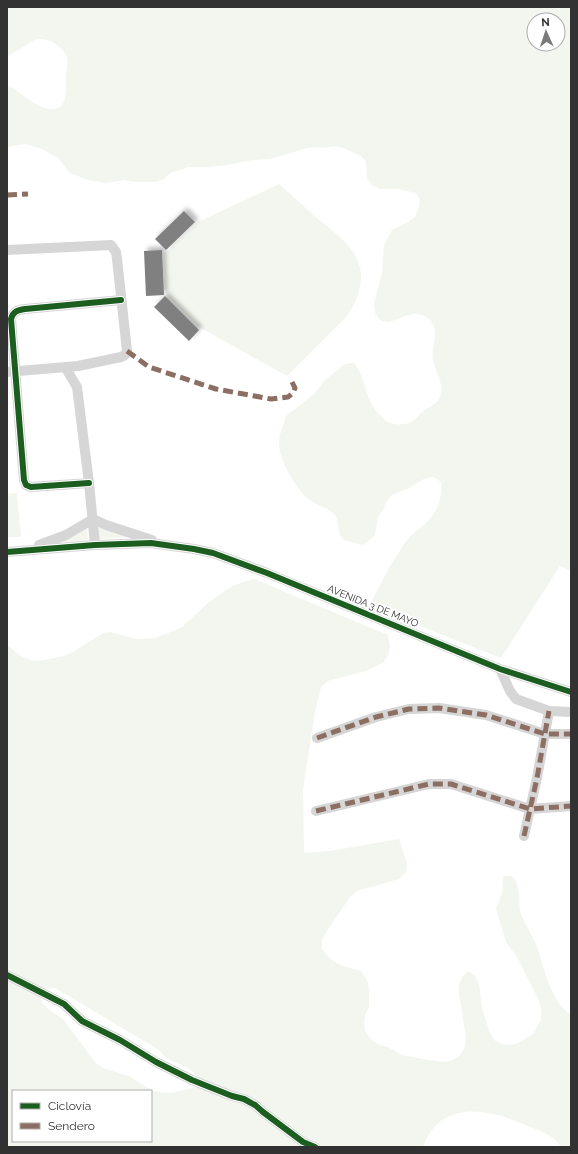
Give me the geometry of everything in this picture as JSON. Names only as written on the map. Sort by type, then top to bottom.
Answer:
[{"type":"street","points":[[7,250],[111,245],[114,247],[122,300],[127,351],[122,357],[78,366],[12,371]]},
{"type":"street","points":[[89,483],[31,487],[26,485],[24,480],[12,371],[11,319],[12,314],[18,310],[122,300]]},
{"type":"street","points":[[65,367],[77,388],[95,544]]},
{"type":"street","points":[[93,518],[106,525],[166,544]]},
{"type":"street","points":[[24,550],[66,535],[93,518]]},
{"type":"street","points":[[7,552],[95,544],[166,544]]},
{"type":"street","name":"AVENIDA 3 DE MAYO","points":[[166,544],[213,553],[267,573],[500,670],[571,692]]},
{"type":"street","points":[[500,670],[510,692],[516,699],[549,711],[571,712]]},
{"type":"street","points":[[317,738],[376,717],[409,709],[439,708],[486,715],[545,734],[571,734]]},
{"type":"street","points":[[524,836],[549,711]]},
{"type":"street","points":[[316,811],[429,784],[451,784],[530,809],[571,806]]},
{"type":"street","points":[[7,975],[64,1004],[82,1021],[174,1071],[192,1080],[255,1104],[263,1112],[304,1142],[315,1147]]},
{"type":"shaded area","points":[[7,7],[571,7],[571,571],[560,566],[501,658],[369,606],[404,544],[430,519],[436,509],[441,493],[441,482],[434,477],[424,479],[409,488],[392,495],[386,502],[378,517],[375,535],[362,545],[344,540],[339,533],[336,516],[329,510],[307,498],[301,492],[285,466],[280,449],[280,435],[286,416],[314,394],[325,380],[345,364],[354,363],[362,376],[368,396],[375,410],[390,423],[409,423],[423,411],[435,404],[439,399],[441,385],[433,360],[435,330],[430,320],[419,314],[415,314],[387,322],[380,320],[375,313],[374,304],[382,273],[384,245],[392,230],[415,217],[420,200],[416,193],[398,189],[381,189],[373,186],[367,179],[366,161],[359,155],[334,146],[325,148],[308,148],[270,159],[252,160],[228,165],[188,167],[170,173],[164,179],[155,182],[134,182],[125,180],[106,183],[88,180],[70,173],[58,158],[42,149],[25,144],[7,147],[7,87],[13,88],[41,107],[50,109],[56,109],[61,106],[66,92],[67,58],[60,47],[48,40],[39,39],[32,41],[7,56]]},
{"type":"shaded area","points":[[279,184],[347,245],[356,257],[361,271],[357,298],[347,316],[287,376],[201,328],[166,295],[164,254],[196,223]]},
{"type":"shaded area","points":[[17,493],[21,537],[7,537],[7,494]]},
{"type":"shaded area","points":[[87,527],[88,540],[63,542],[81,532]]},
{"type":"shaded area","points":[[98,527],[133,537],[99,539]]},
{"type":"shaded area","points":[[254,579],[388,635],[390,647],[388,655],[383,663],[366,671],[328,681],[321,687],[315,712],[303,789],[304,853],[330,851],[399,839],[407,864],[406,872],[399,879],[357,891],[350,897],[322,940],[322,949],[331,959],[343,966],[361,971],[367,980],[369,988],[369,1007],[365,1015],[364,1024],[366,1033],[379,1045],[388,1047],[402,1055],[445,1062],[453,1060],[460,1055],[465,1047],[466,1038],[459,985],[462,977],[468,971],[474,975],[479,983],[482,1008],[490,1033],[494,1040],[502,1044],[511,1045],[518,1043],[533,1034],[541,1019],[539,1001],[517,957],[506,942],[496,909],[502,893],[503,876],[512,876],[519,890],[521,914],[536,944],[553,993],[564,1009],[571,1014],[571,1147],[561,1147],[554,1139],[546,1134],[513,1120],[483,1112],[468,1112],[454,1114],[442,1121],[431,1131],[423,1147],[7,1147],[7,645],[21,656],[39,661],[64,656],[103,633],[110,632],[137,639],[155,638],[181,628],[208,603],[230,587]],"holes":[[[55,988],[159,1050],[164,1056],[172,1061],[188,1068],[200,1079],[197,1087],[170,1093],[152,1090],[152,1142],[12,1142],[12,1090],[151,1090],[129,1076],[103,1068],[95,1062],[63,1019],[48,1009],[42,1002],[40,994],[46,989]]]},
{"type":"building","points":[[184,211],[195,222],[166,250],[155,239]]},
{"type":"building","points":[[162,250],[164,295],[146,296],[144,251]]},
{"type":"building","points":[[165,296],[199,330],[189,341],[154,307]]},
{"type":"marked path","points":[[7,195],[28,194]]},
{"type":"marked path","points":[[127,351],[149,367],[216,389],[271,399],[288,397],[293,393],[295,388],[292,382]]},
{"type":"marked path","points":[[317,738],[376,717],[409,709],[439,708],[486,715],[545,734],[571,734]]},
{"type":"marked path","points":[[524,836],[537,778],[549,711]]},
{"type":"marked path","points":[[316,811],[429,784],[451,784],[530,809],[571,806]]},
{"type":"cycle path","points":[[89,483],[31,487],[26,485],[24,480],[11,319],[14,313],[22,309],[121,300]]},
{"type":"cycle path","points":[[7,552],[95,545],[151,543],[213,553],[267,573],[500,669],[571,692]]},
{"type":"cycle path","points":[[7,975],[64,1004],[82,1021],[120,1040],[156,1062],[192,1080],[232,1096],[244,1099],[255,1105],[303,1142],[315,1147]]}]
